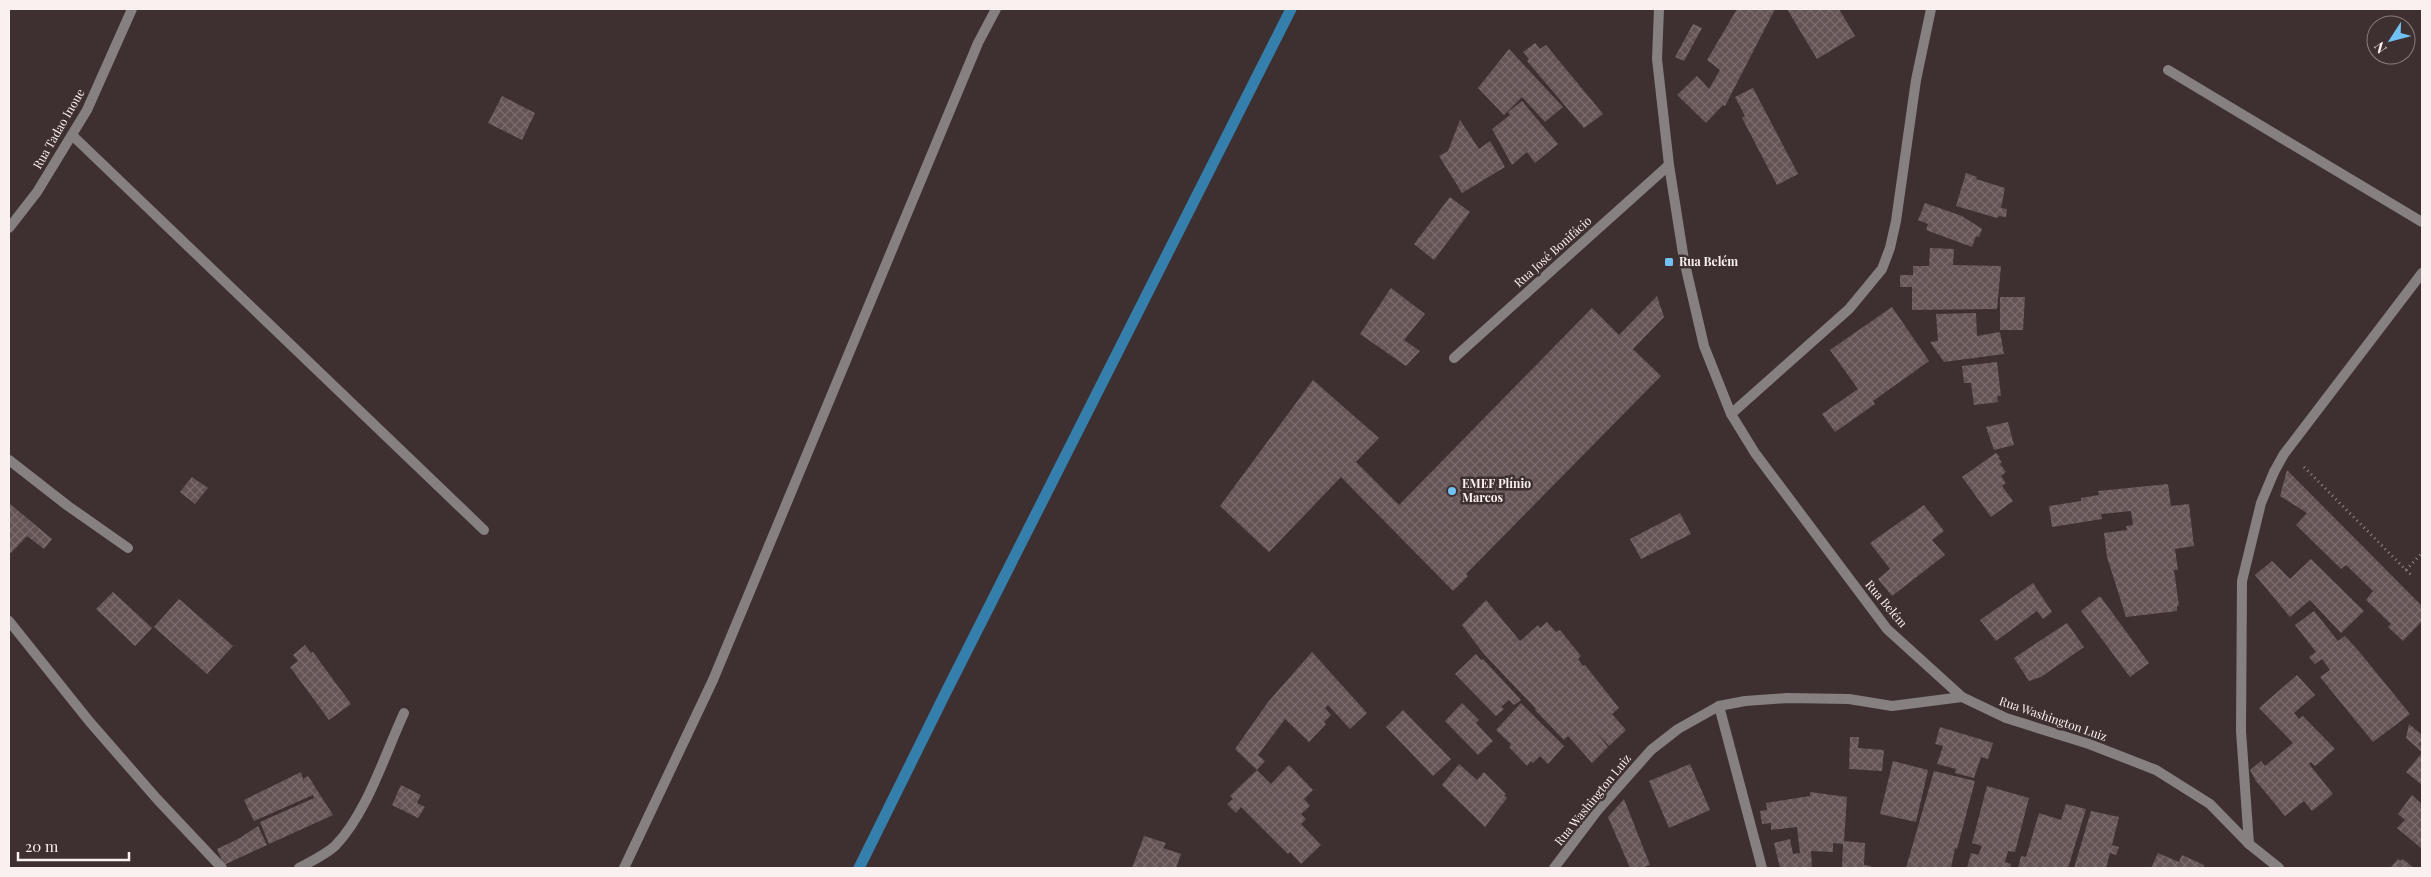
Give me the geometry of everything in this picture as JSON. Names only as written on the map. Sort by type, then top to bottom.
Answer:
[{"type":"street","name":"Rua Tadao Inoue","points":[[9,228],[37,192],[73,136],[87,110],[132,9]]},
{"type":"street","points":[[624,868],[713,680],[978,43],[996,9]]},
{"type":"street","name":"Rua Belém","points":[[1659,9],[1657,58],[1669,165],[1684,260],[1704,346],[1732,414],[1755,453],[1887,629],[1962,697]]},
{"type":"street","points":[[1732,414],[1849,308],[1882,269],[1890,248],[1896,221],[1916,80],[1931,9]]},
{"type":"street","points":[[2168,70],[2422,222]]},
{"type":"street","points":[[73,136],[484,530]]},
{"type":"street","name":"Rua José Bonifácio","points":[[1454,358],[1669,165]]},
{"type":"street","points":[[2249,844],[2241,731],[2242,581],[2259,511],[2274,472],[2284,454],[2422,273]]},
{"type":"street","points":[[9,460],[68,506],[128,548]]},
{"type":"street","points":[[9,621],[89,721],[157,799],[222,868]]},
{"type":"street","name":"Rua Washington Luiz","points":[[1554,868],[1597,811],[1651,750],[1678,729],[1719,706],[1745,701],[1787,698],[1848,699],[1892,706],[1962,697],[2006,718],[2089,744],[2156,770],[2210,804],[2249,844],[2279,868]]},
{"type":"street","points":[[1719,706],[1762,868]]},
{"type":"street","points":[[299,868],[334,846],[353,821],[366,797],[404,713]]},
{"type":"path","points":[[2284,454],[2308,470],[2413,577]]},
{"type":"path","points":[[2406,570],[2422,553]]},
{"type":"building","points":[[1737,9],[1775,9],[1725,106],[1723,105],[1706,123],[1677,95],[1697,76],[1709,89],[1720,70],[1707,60]]},
{"type":"building","points":[[1787,9],[1839,9],[1855,36],[1817,59]]},
{"type":"building","points":[[1693,24],[1702,28],[1684,61],[1675,57]]},
{"type":"building","points":[[1535,43],[1540,49],[1546,45],[1603,114],[1584,128],[1527,61],[1529,59],[1523,52]]},
{"type":"building","points":[[1509,49],[1563,107],[1545,122],[1522,97],[1504,115],[1478,88]]},
{"type":"building","points":[[1753,88],[1798,174],[1777,185],[1742,118],[1745,116],[1735,97]]},
{"type":"building","points":[[502,96],[535,113],[522,140],[488,123]]},
{"type":"building","points":[[1522,101],[1558,144],[1535,163],[1527,152],[1512,165],[1492,129],[1510,115],[1508,112]]},
{"type":"building","points":[[1460,120],[1479,149],[1490,141],[1505,167],[1462,193],[1439,156],[1448,151]]},
{"type":"building","points":[[1966,173],[1977,177],[1976,179],[2005,188],[2001,208],[2007,209],[2006,217],[1999,216],[1997,218],[1956,206]]},
{"type":"building","points":[[1450,197],[1470,212],[1434,260],[1414,244]]},
{"type":"building","points":[[1925,203],[1962,216],[1982,229],[1979,237],[1976,236],[1972,247],[1926,230],[1928,224],[1918,220]]},
{"type":"building","points":[[1930,248],[1954,249],[1953,265],[2001,266],[1997,309],[1912,310],[1912,287],[1900,287],[1900,275],[1913,275],[1913,266],[1929,266]]},
{"type":"building","points":[[1391,288],[1425,314],[1404,340],[1420,351],[1406,366],[1360,334]]},
{"type":"building","points":[[1657,296],[1664,317],[1633,349],[1661,376],[1466,574],[1468,576],[1453,591],[1341,477],[1269,552],[1220,506],[1313,380],[1379,438],[1356,462],[1399,505],[1592,308],[1619,335]]},
{"type":"building","points":[[2000,297],[2025,297],[2023,330],[2000,330]]},
{"type":"building","points":[[1892,307],[1929,361],[1873,401],[1875,404],[1835,432],[1822,414],[1858,389],[1830,350]]},
{"type":"building","points":[[1976,313],[1977,336],[2000,332],[2004,354],[1944,362],[1930,342],[1938,341],[1936,314]]},
{"type":"building","points":[[1997,362],[2001,396],[1997,396],[1998,402],[1974,405],[1971,383],[1964,383],[1962,366]]},
{"type":"building","points":[[2008,422],[2014,445],[1994,450],[1986,427]]},
{"type":"building","points":[[1996,453],[2000,457],[1998,458],[2002,462],[2000,464],[2006,472],[2001,476],[2006,483],[2002,486],[2013,501],[1991,517],[1962,477]]},
{"type":"building","points":[[2287,470],[2422,606],[2422,621],[2403,641],[2388,627],[2391,624],[2366,600],[2373,591],[2346,565],[2341,569],[2296,525],[2307,513],[2280,496]]},
{"type":"building","points":[[192,477],[208,488],[195,504],[180,492]]},
{"type":"building","points":[[2168,484],[2171,506],[2189,504],[2194,546],[2175,549],[2178,570],[2174,570],[2179,606],[2177,606],[2177,611],[2126,617],[2107,557],[2104,533],[2127,530],[2126,526],[2133,525],[2131,511],[2101,514],[2102,519],[2052,527],[2049,506],[2081,501],[2081,498],[2099,495],[2098,491]]},
{"type":"building","points":[[9,503],[52,539],[44,549],[27,536],[9,555]]},
{"type":"building","points":[[1924,505],[1944,531],[1932,540],[1945,555],[1892,596],[1878,579],[1890,569],[1870,543]]},
{"type":"building","points":[[1680,513],[1691,534],[1641,559],[1630,539]]},
{"type":"building","points":[[2311,559],[2364,611],[2341,633],[2310,600],[2290,617],[2255,575],[2272,561],[2290,579]]},
{"type":"building","points":[[2033,583],[2052,612],[2043,619],[2037,611],[1996,641],[1980,620]]},
{"type":"building","points":[[113,592],[152,628],[135,646],[96,609]]},
{"type":"building","points":[[2100,596],[2149,663],[2130,677],[2081,611]]},
{"type":"building","points":[[179,599],[233,646],[207,674],[154,627]]},
{"type":"building","points":[[1486,600],[1520,641],[1538,625],[1540,628],[1547,622],[1556,632],[1560,630],[1581,656],[1578,659],[1583,666],[1585,665],[1619,708],[1612,714],[1626,730],[1609,746],[1595,731],[1608,747],[1592,763],[1568,736],[1564,740],[1535,710],[1483,653],[1462,625]]},
{"type":"building","points":[[2314,611],[2338,641],[2345,636],[2410,714],[2373,742],[2320,677],[2330,670],[2322,659],[2315,664],[2309,657],[2316,652],[2295,625]]},
{"type":"building","points":[[2067,623],[2084,647],[2041,677],[2029,681],[2014,658]]},
{"type":"building","points":[[305,645],[311,653],[313,652],[351,704],[329,720],[290,667],[298,661],[293,655]]},
{"type":"building","points":[[1312,652],[1367,713],[1350,729],[1328,705],[1325,708],[1331,715],[1324,722],[1326,724],[1309,742],[1285,719],[1258,755],[1265,761],[1257,770],[1235,749],[1268,702]]},
{"type":"building","points":[[1476,654],[1481,660],[1483,659],[1521,700],[1514,705],[1509,700],[1501,707],[1504,709],[1496,716],[1455,674]]},
{"type":"building","points":[[2297,675],[2315,695],[2294,713],[2299,719],[2303,716],[2335,749],[2315,766],[2311,762],[2309,764],[2333,794],[2312,811],[2304,801],[2285,816],[2256,781],[2250,770],[2261,761],[2265,766],[2293,743],[2259,708]]},
{"type":"building","points":[[1462,703],[1479,720],[1476,723],[1493,741],[1478,755],[1445,721]]},
{"type":"building","points":[[1521,703],[1564,746],[1548,764],[1540,756],[1533,763],[1531,761],[1527,766],[1509,747],[1511,744],[1496,730]]},
{"type":"building","points":[[1403,710],[1451,759],[1433,776],[1386,727]]},
{"type":"building","points":[[2409,724],[2422,735],[2422,741],[2419,744],[2422,747],[2422,752],[2406,738]]},
{"type":"building","points":[[1940,727],[1993,743],[1988,759],[1981,757],[1974,778],[1955,773],[1956,769],[1937,764],[1943,746],[1935,744]]},
{"type":"building","points":[[1850,737],[1859,737],[1858,748],[1884,750],[1882,771],[1849,769]]},
{"type":"building","points":[[2422,753],[2422,785],[2406,772]]},
{"type":"building","points":[[1893,761],[1928,770],[1916,822],[1880,814]]},
{"type":"building","points":[[1459,764],[1477,780],[1484,772],[1506,794],[1504,795],[1507,798],[1485,827],[1442,785]]},
{"type":"building","points":[[1690,764],[1710,810],[1669,828],[1649,781]]},
{"type":"building","points":[[1289,765],[1313,790],[1304,799],[1310,806],[1301,814],[1306,819],[1301,824],[1321,845],[1301,864],[1290,852],[1288,854],[1241,807],[1236,813],[1227,804],[1233,799],[1230,796],[1257,770],[1271,784]]},
{"type":"building","points":[[1934,771],[1975,781],[1957,849],[1955,848],[1951,868],[1906,868]]},
{"type":"building","points":[[301,772],[303,779],[308,776],[333,815],[269,844],[260,822],[314,798],[313,795],[254,821],[244,800]]},
{"type":"building","points":[[401,785],[421,795],[417,803],[425,807],[418,818],[392,805]]},
{"type":"building","points":[[1987,786],[2029,798],[2015,852],[2008,851],[2005,862],[2011,864],[2010,868],[1967,868],[1971,853],[1978,855],[1982,846],[1972,843]]},
{"type":"building","points":[[1810,792],[1847,797],[1844,841],[1865,843],[1864,865],[1871,866],[1871,868],[1842,868],[1843,844],[1833,843],[1833,852],[1811,851],[1812,868],[1780,868],[1774,843],[1790,839],[1793,854],[1800,853],[1797,827],[1771,830],[1771,823],[1762,824],[1760,811],[1767,810],[1766,803],[1810,796]]},
{"type":"building","points":[[2412,795],[2422,804],[2422,849],[2397,828],[2405,820],[2398,814]]},
{"type":"building","points":[[1624,799],[1650,865],[1641,868],[1630,868],[1608,817]]},
{"type":"building","points":[[2066,804],[2086,809],[2068,868],[2018,868],[2021,856],[2026,857],[2039,813],[2061,820]]},
{"type":"building","points":[[2091,811],[2119,817],[2112,845],[2119,847],[2116,855],[2110,853],[2106,868],[2074,868]]},
{"type":"building","points":[[258,826],[267,845],[224,865],[217,849],[240,838]]},
{"type":"building","points":[[1144,836],[1166,843],[1163,848],[1181,854],[1176,868],[1132,868]]},
{"type":"building","points":[[2158,853],[2179,862],[2182,855],[2204,865],[2203,868],[2151,868]]},
{"type":"building","points":[[2398,859],[2400,861],[2403,859],[2414,868],[2390,868]]},
{"type":"waterway","points":[[859,868],[1291,9]]},
{"type":"place","name":"Rua Belém","points":[[1669,262]]},
{"type":"place","name":"EMEF Plínio Marcos","points":[[1452,491]]}]
